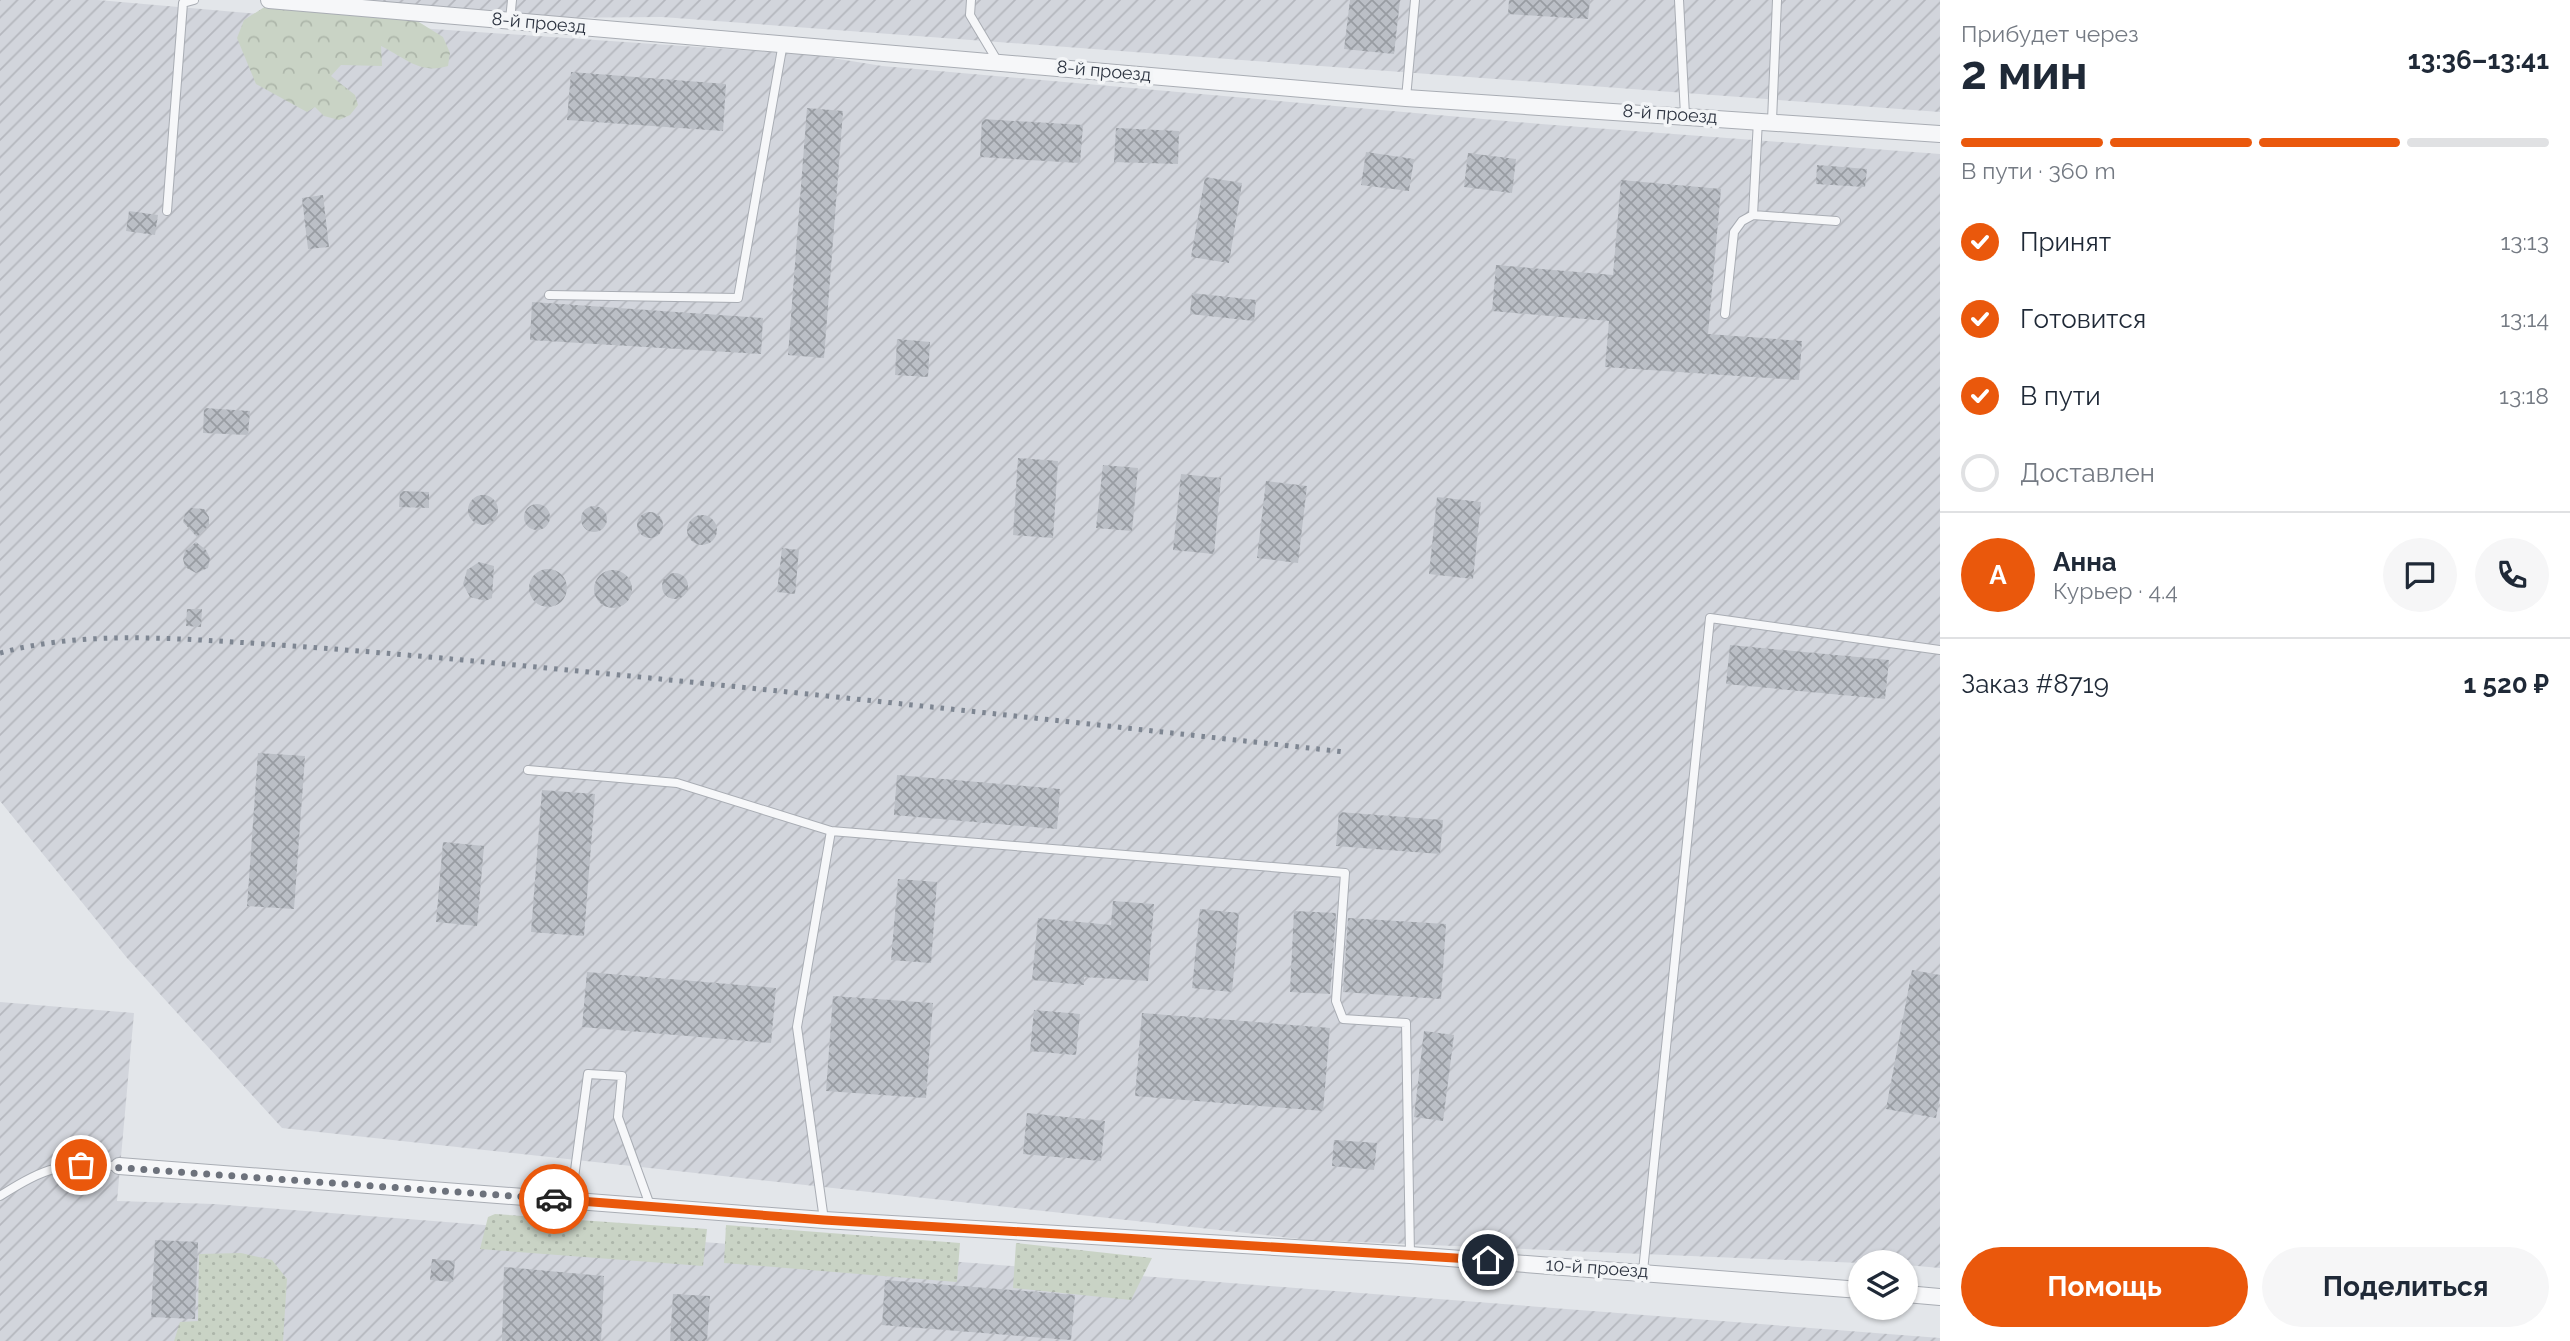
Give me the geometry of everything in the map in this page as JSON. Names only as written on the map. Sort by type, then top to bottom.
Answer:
[{"type":"street","name":"8-й проезд","points":[[269,0],[384,5],[510,20],[1406,98],[1940,134]]},
{"type":"street","name":"10-й проезд","points":[[119,1166],[651,1208],[1410,1255],[1848,1289]]},
{"type":"street","points":[[1918,1295],[1940,1297]]},
{"type":"lane","points":[[167,211],[183,3],[194,0]]},
{"type":"lane","points":[[510,20],[512,0]]},
{"type":"lane","points":[[971,0],[970,15],[998,62]]},
{"type":"lane","points":[[1406,98],[1415,0]]},
{"type":"lane","points":[[1679,0],[1685,115]]},
{"type":"lane","points":[[1753,215],[1777,0]]},
{"type":"lane","points":[[549,295],[738,298],[783,43]]},
{"type":"lane","points":[[1725,314],[1734,232],[1741,221],[1753,215],[1836,221]]},
{"type":"lane","points":[[1643,1271],[1710,618],[1940,650]]},
{"type":"lane","points":[[528,771],[677,783],[831,831],[1345,873],[1336,1001],[1343,1019],[1406,1023],[1410,1255]]},
{"type":"lane","points":[[824,1220],[797,1027],[831,831]]},
{"type":"lane","points":[[571,1200],[588,1074],[622,1076],[618,1117],[651,1208]]},
{"type":"lane","points":[[0,1196],[46,1169],[62,1165],[119,1166]]},
{"type":"shaded area","points":[[0,0],[98,0],[433,29],[814,55],[882,66],[1541,124],[1940,154],[1940,1268],[1918,1266],[1918,1250],[1848,1250],[1848,1262],[1310,1240],[282,1128],[127,958],[0,801]]},
{"type":"shaded area","points":[[338,0],[1940,0],[1940,112],[662,17],[540,18]]},
{"type":"shaded area","points":[[0,1002],[134,1013],[117,1201],[214,1204],[1940,1338],[1940,1341],[0,1341]]},
{"type":"green space","points":[[266,6],[414,19],[443,37],[450,53],[448,66],[421,67],[381,46],[382,66],[341,65],[331,76],[355,95],[358,105],[350,115],[339,120],[324,116],[315,107],[307,112],[256,84],[237,38],[244,20]]},
{"type":"green space","points":[[495,1214],[707,1229],[703,1266],[480,1249],[488,1217]]},
{"type":"green space","points":[[726,1225],[960,1243],[957,1282],[724,1263]]},
{"type":"green space","points":[[1016,1243],[1152,1258],[1131,1300],[1013,1288]]},
{"type":"green space","points":[[241,1253],[272,1260],[287,1279],[283,1341],[174,1341],[180,1322],[198,1321],[199,1254]]},
{"type":"building","points":[[1350,0],[1400,0],[1394,54],[1344,49]]},
{"type":"building","points":[[1509,0],[1590,0],[1588,19],[1508,14]]},
{"type":"building","points":[[571,72],[726,84],[723,131],[567,120]]},
{"type":"building","points":[[807,108],[843,111],[824,358],[788,355]]},
{"type":"building","points":[[982,119],[1083,125],[1080,163],[980,157]]},
{"type":"building","points":[[1116,128],[1179,131],[1178,164],[1114,162]]},
{"type":"building","points":[[1366,152],[1414,159],[1409,191],[1361,185]]},
{"type":"building","points":[[1468,153],[1516,159],[1512,193],[1464,187]]},
{"type":"building","points":[[1817,165],[1867,169],[1865,187],[1816,184]]},
{"type":"building","points":[[1205,177],[1242,183],[1229,263],[1191,257]]},
{"type":"building","points":[[1621,180],[1721,189],[1708,334],[1802,341],[1799,380],[1605,367],[1609,321],[1492,311],[1496,265],[1613,275]]},
{"type":"building","points":[[323,195],[329,247],[308,249],[302,198]]},
{"type":"building","points":[[129,211],[158,215],[155,235],[126,231]]},
{"type":"building","points":[[1192,293],[1256,300],[1254,321],[1190,314]]},
{"type":"building","points":[[532,302],[763,318],[761,354],[530,340]]},
{"type":"building","points":[[897,339],[930,342],[928,377],[895,375]]},
{"type":"building","points":[[204,408],[250,411],[248,435],[203,433]]},
{"type":"building","points":[[1018,458],[1058,461],[1053,538],[1013,535]]},
{"type":"building","points":[[1103,465],[1138,468],[1132,531],[1096,528]]},
{"type":"building","points":[[1181,474],[1221,478],[1214,554],[1173,550]]},
{"type":"building","points":[[1266,481],[1307,486],[1298,563],[1257,558]]},
{"type":"building","points":[[400,491],[429,492],[429,508],[399,507]]},
{"type":"building","points":[[483,495],[494,499],[498,510],[494,521],[483,525],[472,521],[468,510],[472,499]]},
{"type":"building","points":[[1437,497],[1481,502],[1473,579],[1429,574]]},
{"type":"building","points":[[537,504],[546,508],[550,517],[546,526],[537,530],[528,526],[524,517],[528,508]]},
{"type":"building","points":[[594,506],[603,510],[607,519],[603,528],[594,532],[585,528],[581,519],[585,510]]},
{"type":"building","points":[[191,508],[204,509],[209,517],[209,525],[197,537],[183,522],[185,514]]},
{"type":"building","points":[[650,512],[659,516],[663,525],[659,534],[650,538],[641,534],[637,525],[641,516]]},
{"type":"building","points":[[702,515],[713,519],[717,530],[713,541],[702,545],[691,541],[687,530],[691,519]]},
{"type":"building","points":[[196,542],[206,550],[210,558],[208,568],[196,573],[185,567],[183,559],[185,551]]},
{"type":"building","points":[[782,548],[799,550],[795,594],[777,592]]},
{"type":"building","points":[[479,562],[494,566],[492,598],[485,601],[470,597],[463,584],[467,570]]},
{"type":"building","points":[[548,569],[562,574],[567,588],[562,602],[548,607],[534,602],[529,588],[534,574]]},
{"type":"building","points":[[613,570],[627,575],[632,589],[627,603],[613,608],[599,603],[594,589],[599,575]]},
{"type":"building","points":[[675,573],[684,577],[688,586],[684,595],[675,599],[666,595],[662,586],[666,577]]},
{"type":"building","points":[[187,609],[202,609],[201,627],[186,626]]},
{"type":"building","points":[[1730,645],[1889,660],[1885,699],[1726,684]]},
{"type":"building","points":[[258,753],[305,756],[294,909],[247,906]]},
{"type":"building","points":[[897,775],[1060,789],[1057,829],[894,815]]},
{"type":"building","points":[[542,790],[595,794],[584,936],[531,932]]},
{"type":"building","points":[[1339,812],[1443,820],[1440,854],[1336,846]]},
{"type":"building","points":[[443,842],[484,846],[477,926],[436,922]]},
{"type":"building","points":[[898,879],[937,882],[931,963],[891,960]]},
{"type":"building","points":[[1113,901],[1154,904],[1148,981],[1084,977],[1084,985],[1032,980],[1038,918],[1111,925]]},
{"type":"building","points":[[1200,909],[1239,913],[1232,992],[1192,988]]},
{"type":"building","points":[[1294,911],[1336,913],[1330,994],[1290,992]]},
{"type":"building","points":[[1348,918],[1446,924],[1441,999],[1343,992]]},
{"type":"building","points":[[1912,970],[1940,975],[1940,1096],[1936,1118],[1886,1109]]},
{"type":"building","points":[[587,972],[776,988],[771,1043],[582,1027]]},
{"type":"building","points":[[833,996],[933,1003],[926,1098],[826,1091]]},
{"type":"building","points":[[1034,1010],[1080,1014],[1076,1055],[1030,1051]]},
{"type":"building","points":[[1142,1013],[1330,1028],[1323,1111],[1135,1096]]},
{"type":"building","points":[[1424,1031],[1454,1035],[1443,1121],[1414,1117]]},
{"type":"building","points":[[1027,1113],[1105,1121],[1101,1161],[1023,1154]]},
{"type":"building","points":[[1334,1140],[1377,1143],[1374,1170],[1332,1166]]},
{"type":"building","points":[[155,1240],[198,1242],[195,1319],[151,1317]]},
{"type":"building","points":[[432,1259],[455,1261],[453,1282],[430,1280]]},
{"type":"building","points":[[504,1267],[604,1276],[601,1341],[502,1341]]},
{"type":"building","points":[[885,1280],[1075,1295],[1071,1340],[882,1325]]},
{"type":"building","points":[[673,1294],[710,1296],[707,1341],[670,1341]]},
{"type":"railway","points":[[0,653],[61,641],[124,638],[188,639],[306,647],[691,682],[1345,752]]},
{"type":"way so far","points":[[81,1165],[554,1199]]},
{"type":"route","points":[[554,1199],[824,1220],[1488,1260]]}]
